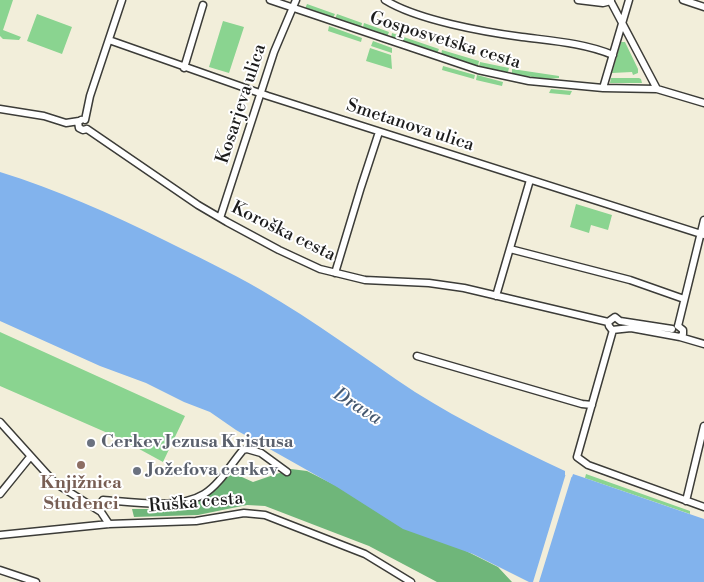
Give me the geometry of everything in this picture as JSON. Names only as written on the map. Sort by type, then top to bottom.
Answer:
[{"type":"street","points":[[0,108],[83,125],[90,96],[122,0]]},
{"type":"street","name":"Gosposvetska cesta","points":[[270,0],[478,70],[529,81],[603,88],[657,89],[704,103]]},
{"type":"street","name":"Kosarjeva ulica","points":[[220,218],[274,52],[296,0]]},
{"type":"street","points":[[385,0],[396,6],[428,17],[471,28],[590,46],[613,55]]},
{"type":"street","points":[[578,0],[603,3],[610,1],[657,89]]},
{"type":"street","points":[[603,88],[629,0]]},
{"type":"street","points":[[684,0],[704,7]]},
{"type":"street","points":[[184,68],[203,5]]},
{"type":"street","name":"Smetanova ulica","points":[[108,40],[184,68],[379,132],[702,234]]},
{"type":"street","name":"Koroška cesta","points":[[83,125],[198,205],[310,265],[365,280],[445,285],[608,322],[614,317],[620,321]]},
{"type":"street","points":[[335,273],[360,187],[379,132]]},
{"type":"street","points":[[496,296],[530,180]]},
{"type":"street","points":[[673,332],[702,234],[704,220]]},
{"type":"street","points":[[510,248],[630,280],[684,299]]},
{"type":"street","points":[[704,344],[680,337],[673,332],[620,321],[576,457],[588,465],[704,507]]},
{"type":"street","points":[[608,322],[609,326],[616,329],[631,328],[673,332],[683,330],[683,334],[680,337]]},
{"type":"street","points":[[417,356],[582,404],[592,405]]},
{"type":"street","points":[[0,422],[30,458],[55,483],[97,508],[109,524]]},
{"type":"street","points":[[686,501],[704,426]]},
{"type":"street","points":[[97,508],[103,500],[166,503],[194,499],[205,494],[243,450],[247,449],[261,453],[287,472]]},
{"type":"street","points":[[0,494],[30,458]]},
{"type":"street","name":"Ruška cesta","points":[[0,535],[109,524],[196,521],[244,513],[256,513],[365,554],[411,582]]},
{"type":"street","points":[[0,570],[36,582]]},
{"type":"green space","points":[[0,0],[13,0],[3,30],[21,37],[19,40],[3,39],[0,36]]},
{"type":"green space","points":[[307,4],[335,14],[333,18],[305,9]]},
{"type":"green space","points":[[37,14],[72,27],[62,54],[27,41]]},
{"type":"green space","points":[[337,14],[362,23],[361,28],[335,19]]},
{"type":"green space","points":[[223,21],[244,27],[229,73],[209,67]]},
{"type":"green space","points":[[364,23],[389,32],[387,37],[363,27]]},
{"type":"green space","points":[[329,26],[362,38],[361,42],[328,31]]},
{"type":"green space","points":[[392,33],[439,49],[437,54],[391,38]]},
{"type":"green space","points":[[373,41],[392,48],[392,53],[371,46]]},
{"type":"green space","points":[[621,42],[625,42],[638,69],[638,73],[633,75],[632,72],[612,73]]},
{"type":"green space","points":[[370,48],[391,55],[392,69],[366,61]]},
{"type":"green space","points":[[442,50],[479,61],[478,66],[441,55]]},
{"type":"green space","points":[[480,62],[509,68],[508,72],[479,67]]},
{"type":"green space","points":[[443,66],[475,75],[474,79],[442,70]]},
{"type":"green space","points":[[512,69],[559,76],[559,78],[547,79],[512,74]]},
{"type":"green space","points":[[477,75],[503,82],[502,86],[476,80]]},
{"type":"green space","points":[[611,78],[639,78],[642,83],[610,83]]},
{"type":"green space","points":[[551,89],[572,91],[570,95],[549,93]]},
{"type":"green space","points":[[576,204],[612,215],[608,230],[591,225],[589,233],[570,227]]},
{"type":"green space","points":[[0,332],[185,416],[163,462],[119,438],[0,386]]},
{"type":"green space","points":[[291,469],[307,471],[498,567],[512,582],[437,582],[369,546],[265,506],[247,505],[198,515],[134,517],[132,509],[170,509],[199,501],[233,473],[253,482]]},
{"type":"green space","points":[[586,474],[690,511],[690,514],[585,478]]},
{"type":"water","name":"Drava","points":[[0,172],[63,194],[104,212],[237,277],[301,314],[433,403],[489,434],[565,471],[565,475],[572,477],[573,474],[704,519],[704,582],[529,582],[473,554],[403,529],[337,487],[236,430],[210,412],[184,402],[146,383],[100,366],[0,321]]},
{"type":"pier","points":[[567,470],[571,474],[573,472],[539,582],[533,582]]},
{"type":"place","name":"Cerkev Jezusa Kristusa","points":[[91,443]]},
{"type":"place","name":"Knjižnica Studenci","points":[[81,465]]},
{"type":"place","name":"Jožefova cerkev","points":[[137,471]]}]
